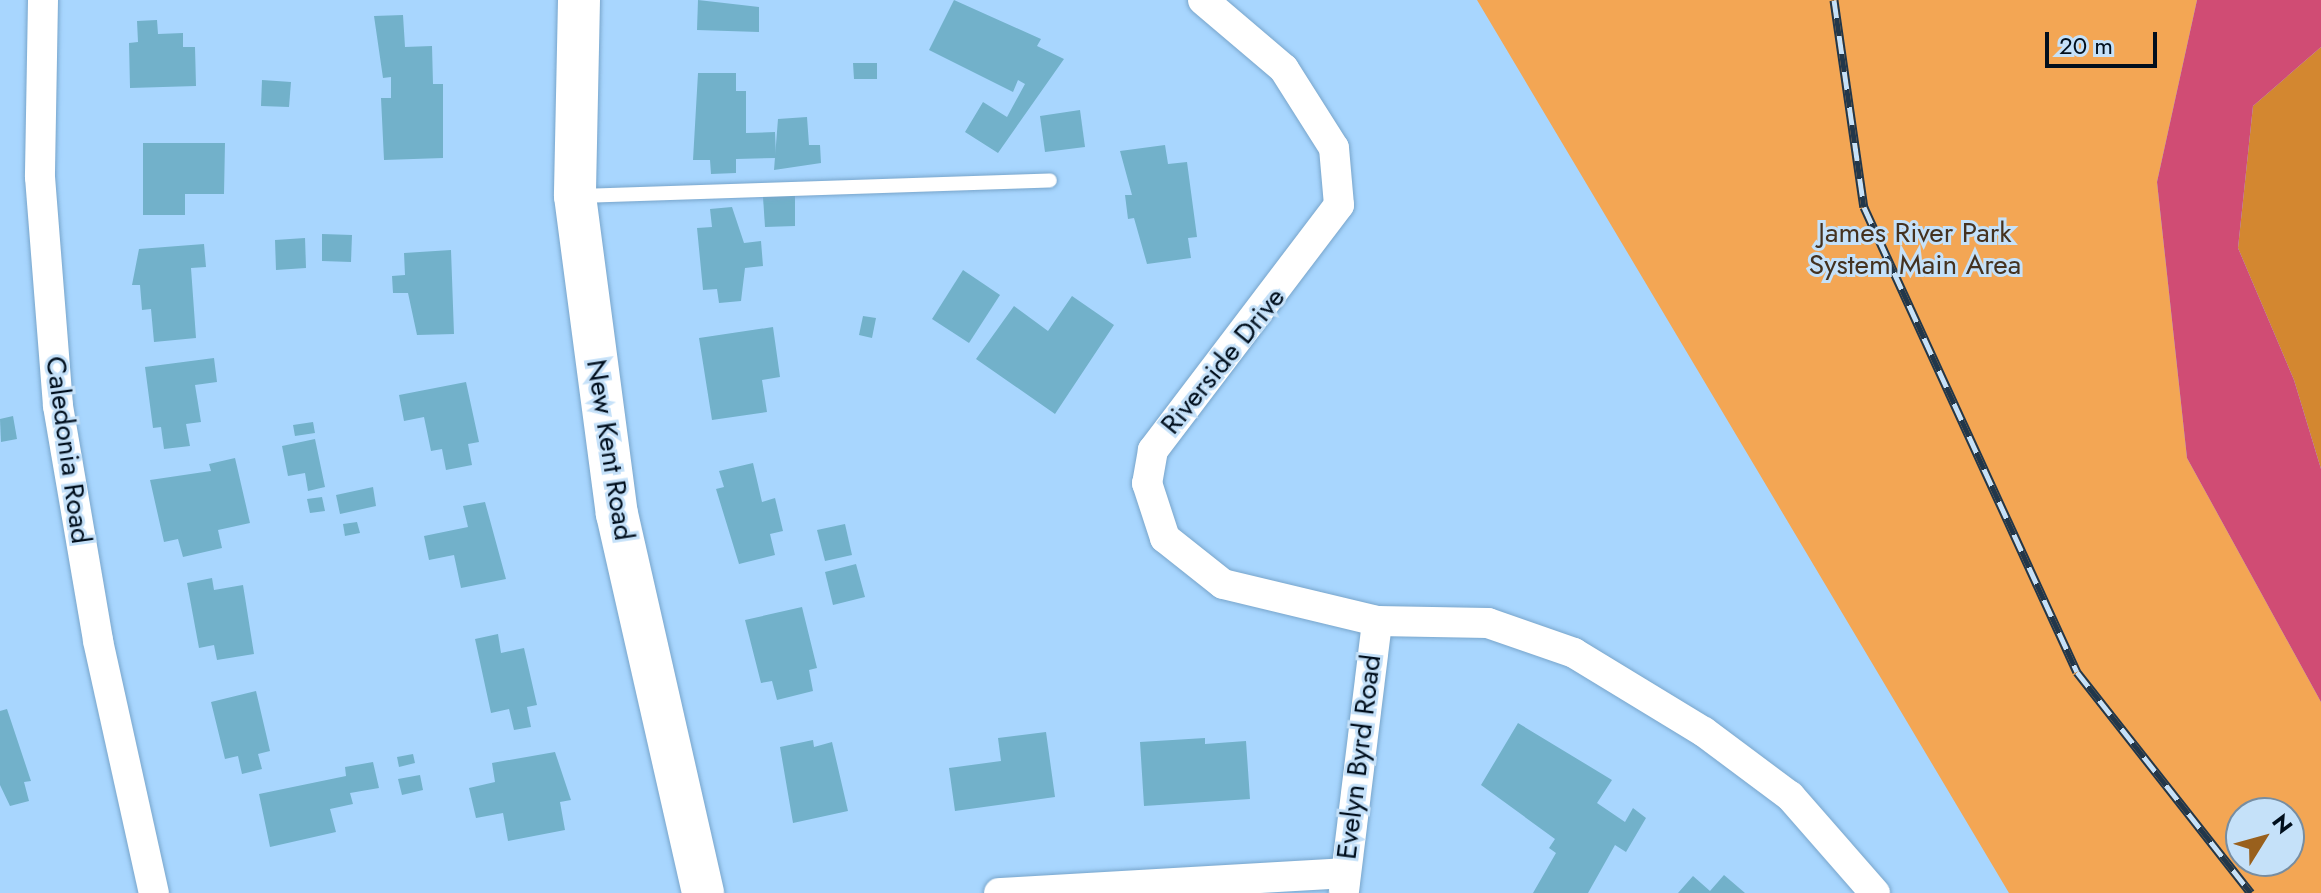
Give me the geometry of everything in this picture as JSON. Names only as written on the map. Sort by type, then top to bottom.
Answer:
[{"type":"street","name":"Caledonia Road","points":[[43,0],[40,177],[58,406],[98,641],[154,893]]},
{"type":"street","name":"New Kent Road","points":[[579,0],[575,196],[617,514],[703,893]]},
{"type":"street","name":"Riverside Drive","points":[[1203,0],[1284,69],[1334,148],[1339,205],[1153,450],[1147,483],[1152,515],[1165,538],[1223,584],[1377,621],[1488,623],[1574,653],[1704,732],[1790,796],[1875,893]]},
{"type":"street","name":"Evelyn Byrd Road","points":[[1344,883],[1377,621]]},
{"type":"street","points":[[999,893],[1344,883]]},
{"type":"lane","points":[[575,196],[1050,180]]},
{"type":"green space","name":"James River Park System Main Area","points":[[1477,0],[2197,0],[2157,182],[2187,458],[2321,702],[2321,893],[2009,893]]},
{"type":"shaded area","points":[[2197,0],[2321,0],[2321,47],[2253,106],[2238,248],[2294,380],[2321,469],[2321,702],[2187,458],[2157,182]]},
{"type":"shaded area","points":[[2321,47],[2321,469],[2294,380],[2238,248],[2253,106]]},
{"type":"building","points":[[698,0],[759,7],[759,32],[697,30]]},
{"type":"building","points":[[954,0],[1041,39],[1037,46],[1064,59],[998,153],[965,132],[983,102],[1007,117],[1025,84],[1018,80],[1013,92],[929,50]]},
{"type":"building","points":[[403,15],[405,47],[432,46],[433,84],[443,84],[443,158],[384,160],[381,98],[391,98],[391,77],[383,78],[374,16]]},
{"type":"building","points":[[157,20],[158,34],[183,33],[183,47],[195,47],[196,86],[130,88],[129,43],[138,42],[137,21]]},
{"type":"building","points":[[853,63],[877,63],[877,79],[854,79]]},
{"type":"building","points":[[698,73],[736,73],[736,91],[746,91],[746,133],[775,132],[776,158],[736,159],[736,173],[711,174],[710,160],[693,160]]},
{"type":"building","points":[[262,80],[291,82],[289,107],[261,106]]},
{"type":"building","points":[[1080,110],[1085,147],[1045,152],[1040,116]]},
{"type":"building","points":[[807,117],[809,145],[820,145],[821,163],[774,170],[778,119]]},
{"type":"building","points":[[143,143],[225,143],[224,194],[185,194],[185,215],[143,215]]},
{"type":"building","points":[[1165,145],[1168,164],[1187,162],[1197,237],[1188,238],[1191,258],[1147,264],[1134,218],[1128,219],[1125,195],[1132,195],[1120,151]]},
{"type":"building","points":[[795,195],[795,226],[765,227],[763,197]]},
{"type":"building","points":[[732,207],[744,243],[761,241],[763,266],[745,268],[741,301],[719,303],[717,289],[703,290],[697,228],[712,227],[710,209]]},
{"type":"building","points":[[322,234],[352,235],[351,262],[322,261]]},
{"type":"building","points":[[305,238],[306,268],[276,270],[275,240]]},
{"type":"building","points":[[204,244],[206,267],[191,268],[196,338],[154,342],[151,309],[142,310],[140,285],[132,285],[139,249]]},
{"type":"building","points":[[451,250],[454,334],[417,335],[408,293],[393,293],[392,276],[405,275],[404,253]]},
{"type":"building","points":[[963,270],[1000,295],[969,343],[932,319]]},
{"type":"building","points":[[1072,296],[1114,325],[1055,414],[976,359],[1014,306],[1048,331]]},
{"type":"building","points":[[863,316],[876,318],[872,338],[859,335]]},
{"type":"building","points":[[773,327],[780,377],[762,380],[767,412],[712,420],[699,338]]},
{"type":"building","points":[[214,358],[217,382],[195,385],[201,422],[186,424],[190,446],[164,449],[161,427],[153,428],[145,367]]},
{"type":"building","points":[[466,382],[479,442],[468,444],[472,465],[446,470],[442,449],[431,451],[424,417],[404,421],[399,395]]},
{"type":"building","points":[[13,416],[17,439],[1,442],[0,419]]},
{"type":"building","points":[[313,422],[315,433],[295,436],[293,425]]},
{"type":"building","points":[[315,439],[325,487],[308,491],[305,473],[288,476],[282,446]]},
{"type":"building","points":[[235,458],[250,523],[218,530],[222,548],[183,557],[178,539],[164,542],[150,480],[211,471],[209,464]]},
{"type":"building","points":[[753,463],[762,502],[775,498],[783,531],[770,534],[775,555],[739,564],[716,489],[724,487],[719,471]]},
{"type":"building","points":[[373,487],[376,506],[340,514],[336,495]]},
{"type":"building","points":[[322,497],[325,511],[310,513],[307,499]]},
{"type":"building","points":[[485,502],[506,579],[461,588],[454,555],[429,560],[424,536],[468,527],[463,506]]},
{"type":"building","points":[[357,522],[360,533],[345,536],[343,524]]},
{"type":"building","points":[[845,524],[852,555],[825,561],[817,530]]},
{"type":"building","points":[[856,564],[865,597],[833,605],[825,572]]},
{"type":"building","points":[[212,578],[214,590],[243,585],[254,654],[217,660],[214,645],[199,648],[187,583]]},
{"type":"building","points":[[802,607],[817,668],[809,670],[813,691],[777,700],[772,681],[761,683],[745,620]]},
{"type":"building","points":[[498,634],[501,653],[524,648],[537,705],[527,707],[531,727],[514,730],[509,709],[491,713],[475,639]]},
{"type":"building","points":[[256,691],[270,751],[258,754],[262,769],[242,774],[238,756],[225,759],[211,702]]},
{"type":"building","points":[[7,709],[31,781],[24,782],[29,801],[10,806],[0,785],[0,711]]},
{"type":"building","points":[[1518,723],[1612,780],[1597,803],[1625,822],[1633,808],[1646,818],[1626,852],[1615,845],[1588,893],[1533,893],[1556,853],[1549,848],[1555,839],[1481,785]]},
{"type":"building","points":[[1046,732],[1055,797],[955,811],[949,768],[1001,761],[998,738]]},
{"type":"building","points":[[1205,738],[1205,744],[1246,741],[1250,799],[1144,806],[1140,742]]},
{"type":"building","points":[[813,740],[814,747],[832,742],[848,811],[793,823],[780,747]]},
{"type":"building","points":[[555,752],[571,800],[560,802],[565,830],[508,841],[503,813],[476,818],[469,788],[495,782],[492,763]]},
{"type":"building","points":[[413,754],[415,763],[399,767],[397,757]]},
{"type":"building","points":[[373,762],[379,788],[350,793],[353,804],[330,809],[336,832],[270,847],[259,794],[346,776],[345,767]]},
{"type":"building","points":[[420,775],[423,790],[402,795],[398,779]]},
{"type":"building","points":[[1724,875],[1745,893],[1678,893],[1693,876],[1710,891]]},
{"type":"railway","points":[[1834,0],[1864,207],[2077,672],[2251,893]]}]
